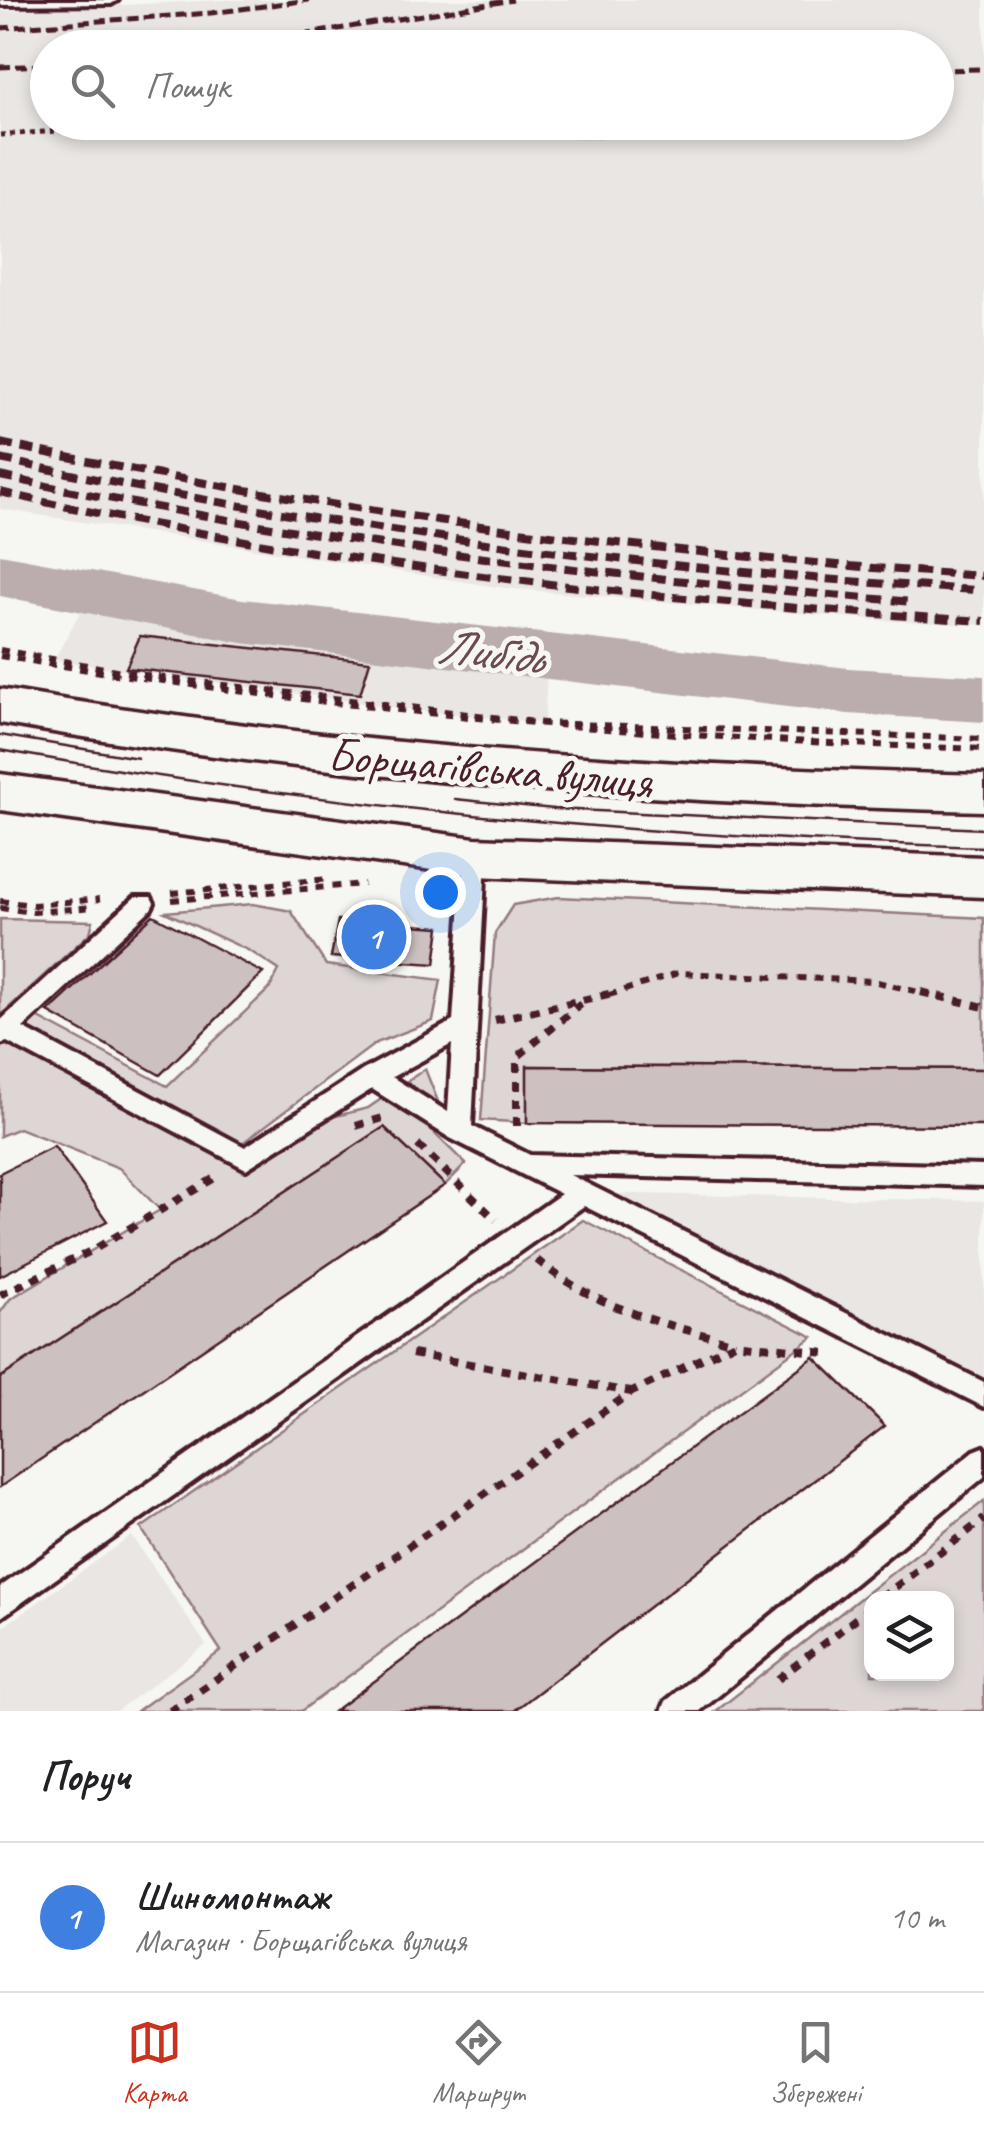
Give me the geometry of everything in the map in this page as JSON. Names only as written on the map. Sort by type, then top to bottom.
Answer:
[{"type":"main road","name":"Борщагівська вулиця","points":[[0,706],[396,764],[762,789],[984,793]]},
{"type":"main road","name":"Борщагівська вулиця","points":[[0,792],[475,857],[984,877]]},
{"type":"lane","points":[[0,2],[111,0]]},
{"type":"lane","points":[[459,1131],[475,857]]},
{"type":"lane","points":[[143,903],[3,1032],[246,1160],[372,1077],[465,1026]]},
{"type":"lane","points":[[372,1077],[459,1131],[984,1395]]},
{"type":"lane","points":[[524,1163],[984,1176]]},
{"type":"lane","points":[[0,1604],[582,1192]]},
{"type":"lane","points":[[678,1711],[984,1460]]},
{"type":"path","points":[[0,135],[30,133]]},
{"type":"path","points":[[0,653],[157,677],[544,722],[984,739]]},
{"type":"path","points":[[0,653],[150,682],[530,727],[984,749]]},
{"type":"path","points":[[465,1026],[582,1003],[678,974],[873,981],[984,1007]]},
{"type":"path","points":[[524,1163],[518,1128],[518,1057],[582,1003]]},
{"type":"path","points":[[0,1295],[93,1250],[246,1160]]},
{"type":"path","points":[[170,1711],[632,1392],[735,1342],[844,1354]]},
{"type":"path","points":[[364,1346],[632,1392]]},
{"type":"path","points":[[890,1591],[984,1519]]},
{"type":"path","points":[[766,1688],[864,1612]]},
{"type":"shaded area","points":[[226,0],[984,0],[984,625],[878,620],[505,588],[0,509],[0,11]]},
{"type":"shaded area","points":[[91,592],[242,621],[548,657],[544,723],[406,709],[54,660]]},
{"type":"shaded area","points":[[559,897],[984,918],[984,1069],[528,1066],[527,1123],[481,1120],[495,933],[513,905]]},
{"type":"shaded area","points":[[253,904],[291,911],[326,965],[441,980],[433,1021],[376,1043],[241,1144],[24,1027],[35,1016],[167,1086],[270,988],[279,970],[250,951],[165,912]]},
{"type":"shaded area","points":[[0,919],[93,921],[90,933],[0,1016]]},
{"type":"shaded area","points":[[0,1035],[246,1159],[320,1120],[368,1108],[425,1069],[439,1104],[435,1134],[466,1164],[445,1185],[384,1127],[0,1378],[0,1313],[10,1299],[160,1210],[119,1168],[19,1128],[0,1136]]},
{"type":"shaded area","points":[[582,1193],[984,1201],[984,1395]]},
{"type":"shaded area","points":[[583,1220],[813,1337],[301,1711],[137,1711],[221,1651],[141,1528]]},
{"type":"shaded area","points":[[984,1501],[984,1711],[716,1711],[864,1595],[864,1681],[954,1681],[954,1591],[869,1591]]},
{"type":"shaded area","points":[[132,1536],[206,1645],[116,1711],[0,1711],[0,1629]]},
{"type":"building","points":[[140,636],[370,661],[360,694],[126,668]]},
{"type":"building","points":[[153,915],[263,973],[160,1075],[48,1012]]},
{"type":"building","points":[[338,920],[440,927],[435,964],[331,957]]},
{"type":"building","points":[[527,1066],[984,1069],[984,1126],[527,1123]]},
{"type":"building","points":[[384,1127],[445,1185],[0,1487],[0,1378]]},
{"type":"building","points":[[54,1146],[107,1221],[0,1276],[0,1173]]},
{"type":"building","points":[[814,1357],[885,1426],[514,1711],[334,1711]]},
{"type":"waterway","name":"Либідь","points":[[0,575],[242,621],[848,691],[984,699]]},
{"type":"tram line","points":[[0,735],[138,758]]},
{"type":"tram line","points":[[0,750],[245,788],[490,817],[736,836],[984,847]]},
{"type":"tram line","points":[[455,799],[554,809],[984,829]]},
{"type":"railway","points":[[0,28],[211,13],[309,0]]},
{"type":"railway","points":[[332,30],[513,0]]},
{"type":"railway","points":[[0,67],[30,66]]},
{"type":"railway","points":[[954,70],[984,69]]},
{"type":"railway","points":[[0,443],[244,490],[489,527],[736,556],[984,576]]},
{"type":"railway","points":[[0,459],[242,506],[485,543],[729,571],[975,590]]},
{"type":"railway","points":[[0,476],[227,520],[455,554],[684,581],[914,602]]},
{"type":"railway","points":[[0,492],[244,541],[489,577],[736,603],[984,621]]},
{"type":"place","name":"Шиномонтаж","points":[[374,937]]}]
